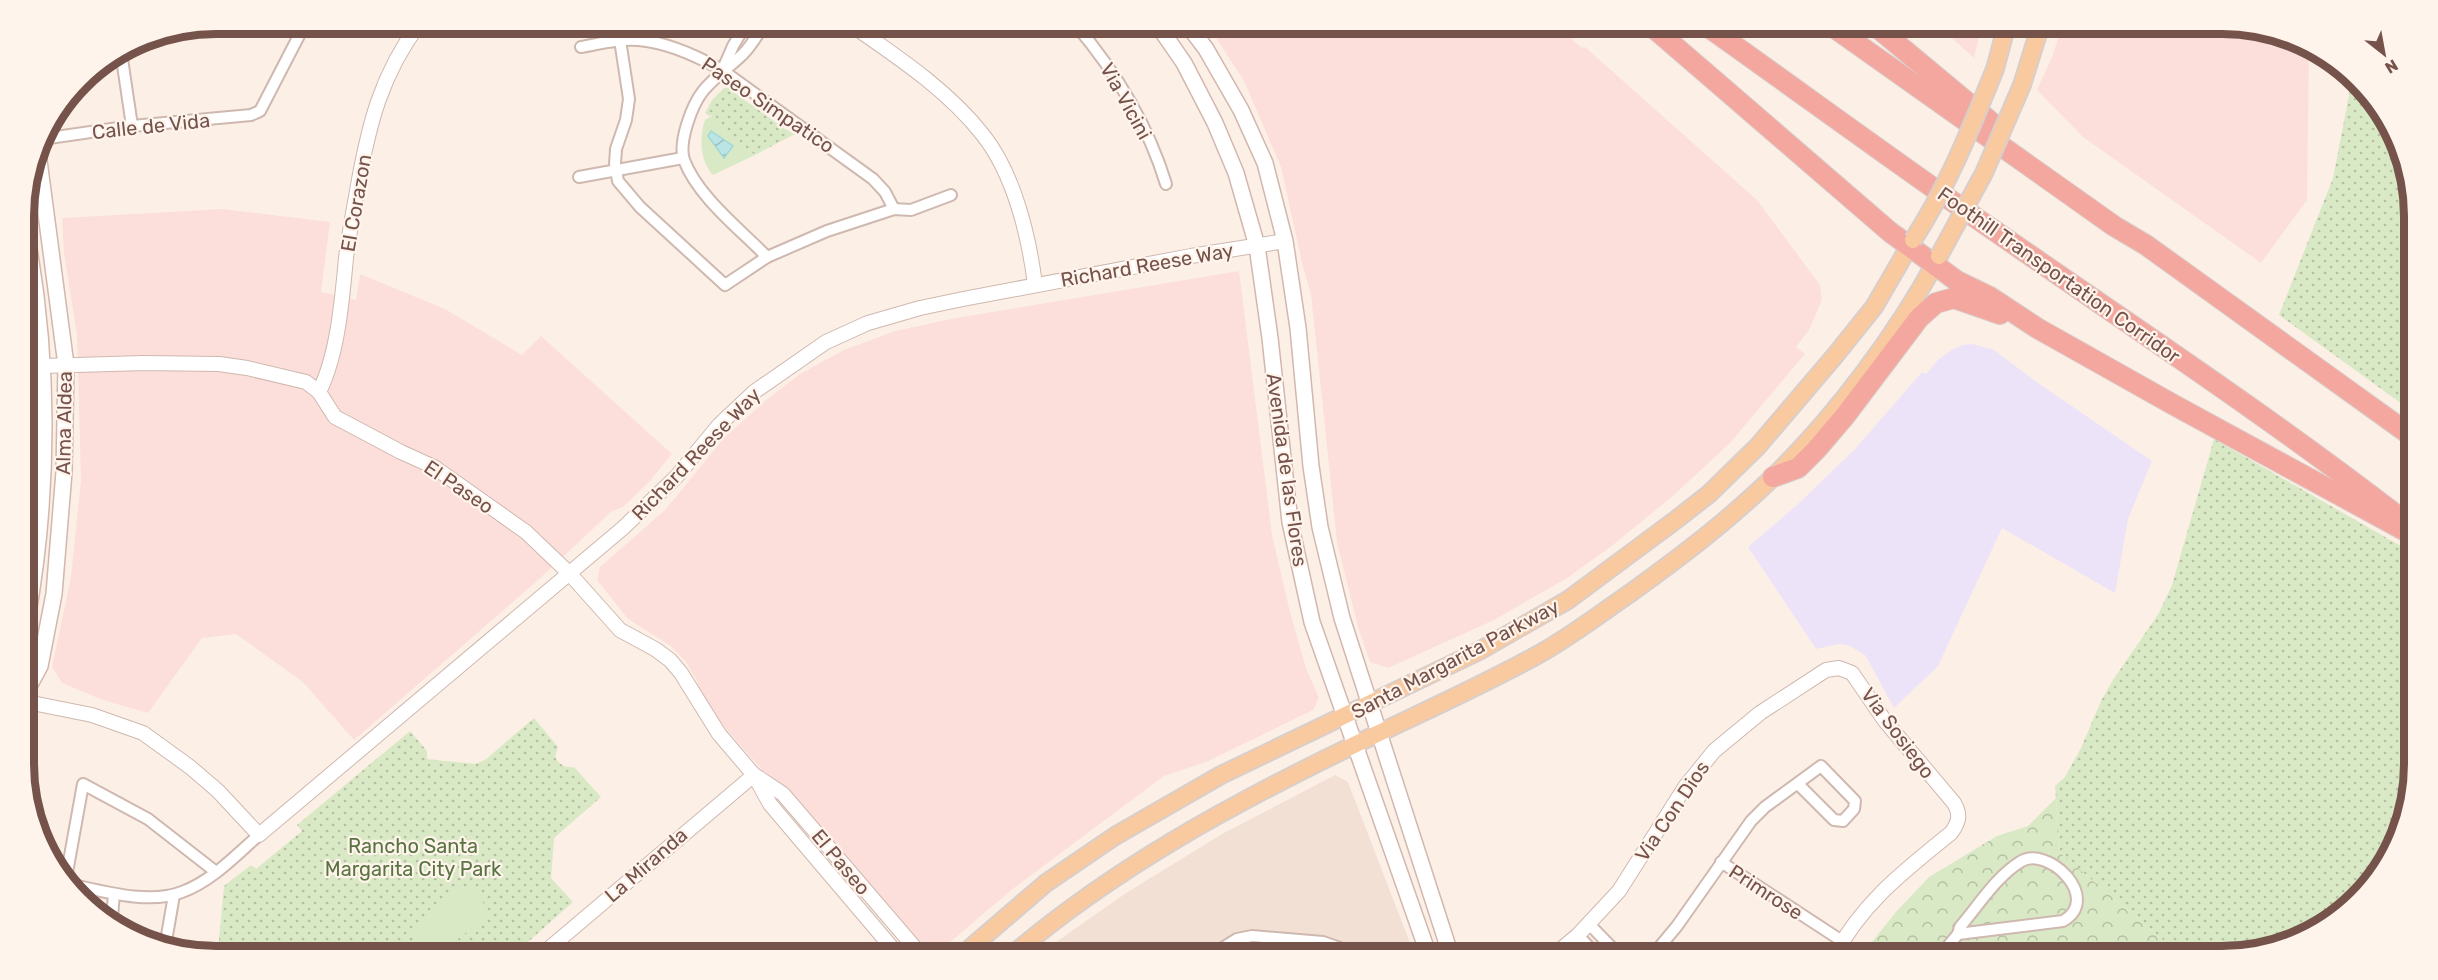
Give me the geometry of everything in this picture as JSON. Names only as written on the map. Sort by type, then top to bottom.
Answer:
[{"type":"highway","points":[[1662,35],[1911,243],[1937,260],[1957,280],[1990,297],[2037,328],[2404,530]]},
{"type":"highway","name":"Foothill Transportation Corridor","points":[[1719,35],[2340,472],[2404,521]]},
{"type":"highway","points":[[1845,35],[2114,226],[2146,245],[2404,430]]},
{"type":"highway","points":[[1886,35],[1997,128],[2140,233],[2146,245]]},
{"type":"highway","points":[[1773,477],[1798,468],[1816,450],[1845,416],[1919,318],[1936,303],[1954,298],[2037,328]]},
{"type":"main road","name":"Avenida de las Flores","points":[[1165,35],[1184,63],[1215,123],[1236,173],[1257,246],[1270,338],[1290,522],[1312,622],[1425,945]]},
{"type":"main road","name":"Avenida de las Flores","points":[[1195,35],[1241,110],[1265,163],[1285,241],[1298,328],[1311,466],[1320,527],[1342,618],[1448,945]]},
{"type":"main road","name":"Santa Margarita Parkway","points":[[973,946],[1046,884],[1115,836],[1221,775],[1479,651],[1568,600],[1709,494],[1758,446],[1874,307],[1958,161],[1995,69],[2004,35]]},
{"type":"main road","name":"Santa Margarita Parkway","points":[[1026,946],[1072,907],[1133,864],[1223,812],[1561,641],[1683,556],[1773,477],[1840,403],[1885,343],[1937,260],[1984,174],[2022,85],[2038,35]]},
{"type":"main road","name":"Alma Aldea","points":[[35,675],[40,666],[54,594],[64,472],[66,365],[41,172]]},
{"type":"main road","name":"Alma Aldea","points":[[35,292],[43,366],[43,476],[35,560]]},
{"type":"street","name":"Calle de Vida","points":[[53,137],[132,126],[243,117],[260,111],[299,35]]},
{"type":"street","name":"El Corazon","points":[[319,392],[327,377],[341,306],[348,242],[373,113],[392,66],[412,35]]},
{"type":"street","points":[[722,70],[740,35]]},
{"type":"street","points":[[757,35],[744,54],[722,70],[690,111],[683,158],[704,193],[767,257]]},
{"type":"street","points":[[865,35],[957,105],[985,136],[1003,168],[1030,243],[1035,285]]},
{"type":"street","name":"Via Vicini","points":[[1084,35],[1108,65],[1125,92],[1166,184]]},
{"type":"street","name":"Paseo Simpatico","points":[[581,47],[637,39],[700,57],[722,70],[873,179],[885,192],[894,209]]},
{"type":"street","points":[[620,40],[629,99],[626,120],[616,149],[618,181],[625,191],[725,285],[767,257],[827,231],[894,209],[911,210],[951,195]]},
{"type":"street","points":[[122,61],[132,126]]},
{"type":"street","points":[[579,177],[683,158]]},
{"type":"street","name":"Richard Reese Way","points":[[259,835],[570,574],[656,497],[736,409],[783,370],[826,342],[868,323],[920,308],[1035,285],[1285,241]]},
{"type":"street","points":[[43,366],[219,364],[306,382],[319,392]]},
{"type":"street","name":"El Paseo","points":[[319,392],[335,417],[400,452],[434,467],[526,531],[570,574],[620,630],[670,660],[681,673],[719,734],[754,775],[770,804],[890,946]]},
{"type":"street","name":"Via Sosiego","points":[[1839,668],[1852,672],[1885,721],[1954,803],[1959,815],[1956,827],[1951,833],[1873,899],[1842,941]]},
{"type":"street","name":"Via Con Dios","points":[[1566,945],[1578,936],[1619,891],[1685,787],[1714,751],[1760,713],[1815,676],[1826,670],[1839,668]]},
{"type":"street","points":[[35,704],[92,715],[143,733],[190,767],[218,791],[259,835],[216,872],[197,885],[174,895],[140,897],[84,887]]},
{"type":"street","points":[[1663,944],[1751,821],[1765,807],[1821,766],[1855,801],[1854,809],[1843,821],[1834,820],[1798,784]]},
{"type":"street","name":"El Paseo","points":[[754,775],[783,794],[913,946]]},
{"type":"street","name":"La Miranda","points":[[552,946],[754,775]]},
{"type":"street","points":[[68,868],[83,784],[148,819],[216,872]]},
{"type":"street","points":[[1949,945],[1958,934],[1960,927],[2000,879],[2021,861],[2033,858],[2044,861],[2063,872],[2073,884],[2078,898],[2077,908],[2072,916],[2063,921],[1958,934]]},
{"type":"street","name":"Primrose","points":[[1721,862],[1842,941]]},
{"type":"street","points":[[112,913],[114,894]]},
{"type":"street","points":[[167,938],[174,895]]},
{"type":"street","points":[[1589,924],[1610,945]]},
{"type":"street","points":[[1227,945],[1237,939],[1252,936],[1323,942],[1333,945]]},
{"type":"street","points":[[1578,936],[1587,945]]},
{"type":"street","points":[[1840,945],[1842,941]]},
{"type":"shaded area","points":[[1214,35],[1567,35],[1582,48],[1585,47],[1757,200],[1820,285],[1822,300],[1809,330],[1796,347],[1805,354],[1730,443],[1675,494],[1613,545],[1567,578],[1494,620],[1388,668],[1370,662],[1358,627],[1337,542],[1311,294],[1281,167],[1244,81]]},
{"type":"shaded area","points":[[1948,35],[1979,35],[1974,58]]},
{"type":"shaded area","points":[[2059,35],[2233,35],[2280,44],[2309,57],[2307,200],[2261,263],[2083,137],[2037,90]]},
{"type":"shaded area","points":[[222,209],[330,222],[321,292],[356,300],[360,274],[445,309],[522,355],[541,336],[672,454],[649,482],[623,507],[611,512],[537,581],[354,740],[303,682],[236,634],[202,638],[148,713],[103,700],[62,683],[52,667],[71,577],[81,480],[77,335],[64,253],[62,218]]},
{"type":"shaded area","points":[[1239,271],[1272,535],[1306,668],[1319,698],[1313,710],[1206,762],[1164,776],[1014,888],[946,946],[917,946],[704,704],[697,681],[686,662],[671,646],[628,619],[597,580],[600,567],[665,510],[724,438],[765,401],[800,374],[844,350],[895,331],[956,318]]},
{"type":"shaded area","points":[[1973,344],[1994,350],[2152,461],[2128,519],[2115,593],[2002,528],[1938,666],[1894,708],[1865,655],[1848,645],[1839,644],[1816,649],[1748,547],[1798,504],[1855,449],[1922,372],[1926,374],[1938,360],[1953,349]]},
{"type":"shaded area","points":[[1335,775],[1348,782],[1411,945],[1051,946],[1126,893],[1222,834]]},
{"type":"green space","points":[[724,88],[728,88],[795,134],[755,155],[717,125],[713,115],[709,116],[705,113],[712,100]]},
{"type":"green space","points":[[2350,89],[2373,115],[2385,136],[2394,158],[2402,193],[2404,405],[2279,315],[2333,178]]},
{"type":"green space","points":[[713,115],[719,120],[718,125],[755,155],[713,175],[705,163],[701,142],[705,120]]},
{"type":"green space","points":[[2214,439],[2404,548],[2404,763],[2402,787],[2394,822],[2373,865],[2332,908],[2291,932],[2257,942],[2233,945],[2169,945],[2060,853],[2055,786],[2065,777],[2081,748],[2101,701],[2159,613],[2172,585]]},
{"type":"green space","name":"Rancho Santa Margarita City Park","points":[[534,718],[558,747],[555,757],[559,762],[565,766],[574,767],[601,797],[554,838],[551,878],[573,902],[523,946],[218,946],[224,886],[251,865],[256,869],[302,831],[297,825],[410,731],[427,751],[427,759],[475,764],[485,760]]},
{"type":"green space","points":[[2056,798],[2060,853],[2169,945],[1870,945],[1895,913],[1929,877],[1997,836],[2028,826]]},
{"type":"green space","points":[[461,887],[469,888],[484,903],[487,910],[485,917],[450,946],[422,946],[415,938],[414,927]]},
{"type":"water","points":[[711,131],[733,146],[724,158],[708,136]]}]
